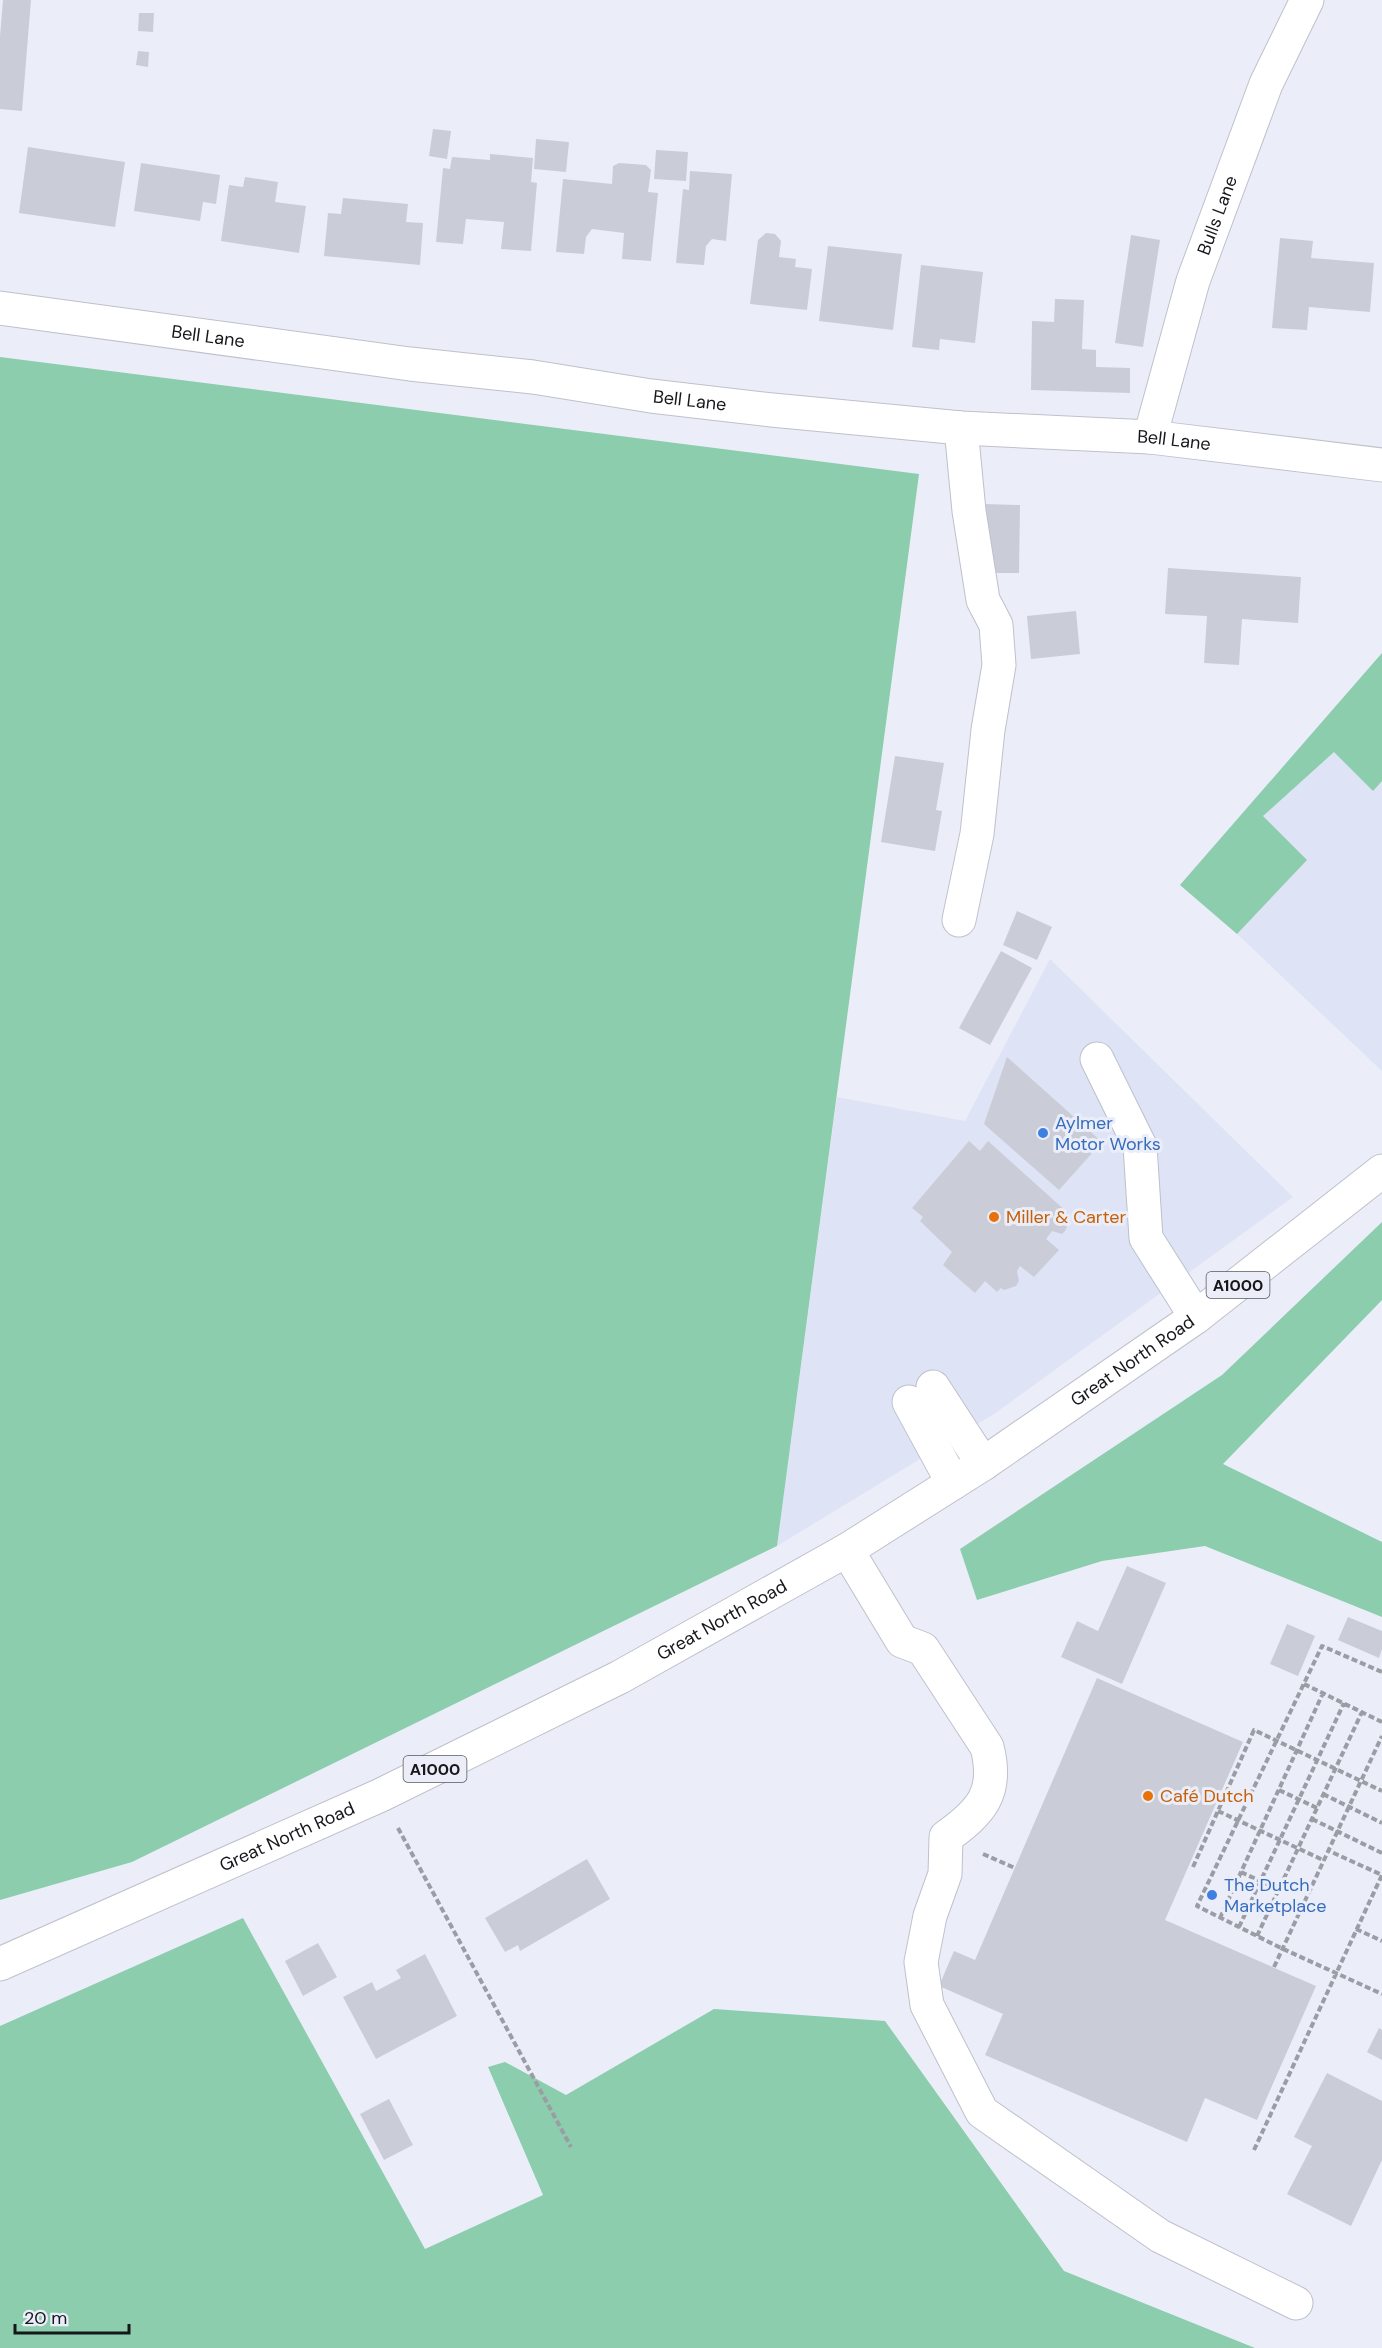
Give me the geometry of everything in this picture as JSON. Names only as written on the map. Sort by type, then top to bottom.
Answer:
[{"type":"street","name":"Bulls Lane","points":[[1150,437],[1194,281],[1266,84],[1307,0]]},
{"type":"street","name":"Bell Lane","points":[[0,308],[398,363],[533,377],[651,396],[772,410],[961,428],[1150,437],[1382,465]]},
{"type":"street","points":[[959,920],[977,834],[988,730],[999,665],[996,625],[983,600],[969,511],[961,428]]},
{"type":"street","points":[[1097,1059],[1140,1146],[1146,1238],[1196,1317]]},
{"type":"street","name":"Great North Road","points":[[0,1964],[381,1795],[620,1677],[848,1550],[983,1464],[1196,1317],[1382,1171]]},
{"type":"street","points":[[953,1483],[921,1395],[983,1464]]},
{"type":"street","points":[[848,1550],[902,1641],[923,1649],[987,1747],[992,1763],[989,1788],[983,1802],[972,1818],[946,1838],[945,1874],[930,1916],[921,1962],[927,2005],[982,2112],[1160,2236],[1296,2303]]},
{"type":"path","points":[[1382,1672],[1322,1646],[1197,1906],[1281,1948],[1382,1994]]},
{"type":"path","points":[[1304,1684],[1382,1722]]},
{"type":"path","points":[[1220,1918],[1323,1693]]},
{"type":"path","points":[[1239,1927],[1344,1703]]},
{"type":"path","points":[[1257,1936],[1362,1712]]},
{"type":"path","points":[[1193,1867],[1254,1730],[1382,1791]]},
{"type":"path","points":[[1274,1967],[1382,1736]]},
{"type":"path","points":[[1279,1790],[1317,1808]]},
{"type":"path","points":[[1323,1794],[1382,1823]]},
{"type":"path","points":[[381,1795],[571,2147]]},
{"type":"path","points":[[1218,1811],[1323,1860]]},
{"type":"path","points":[[1312,1820],[1382,1853]]},
{"type":"path","points":[[1254,2150],[1382,1875],[1328,1850]]},
{"type":"path","points":[[1241,1872],[1279,1890]]},
{"type":"path","points":[[1356,1929],[1382,1941]]},
{"type":"shaded area","points":[[1382,653],[1382,1071],[1237,934],[1180,885]]},
{"type":"shaded area","points":[[1050,959],[1293,1197],[994,1414],[777,1546],[837,1097],[965,1121]]},
{"type":"green space","points":[[0,357],[919,474],[777,1546],[132,1862],[0,1900]]},
{"type":"green space","points":[[1382,653],[1382,781],[1373,791],[1334,752],[1263,816],[1307,860],[1237,934],[1180,885]]},
{"type":"green space","points":[[1382,1222],[1382,1300],[1223,1464],[1382,1542],[1382,1617],[1205,1546],[1102,1561],[977,1600],[960,1549],[1222,1375]]},
{"type":"green space","points":[[243,1918],[425,2249],[543,2195],[488,2067],[505,2062],[566,2095],[714,2009],[885,2021],[1064,2271],[1255,2348],[0,2348],[0,2026]]},
{"type":"building","points":[[3,0],[31,0],[22,111],[0,109],[0,36]]},
{"type":"building","points":[[139,13],[154,13],[153,32],[138,31]]},
{"type":"building","points":[[138,51],[149,52],[148,67],[136,65]]},
{"type":"building","points":[[433,129],[451,131],[447,159],[429,156]]},
{"type":"building","points":[[536,139],[569,142],[566,172],[534,169]]},
{"type":"building","points":[[28,147],[125,162],[115,227],[19,213]]},
{"type":"building","points":[[656,150],[688,152],[686,181],[654,179]]},
{"type":"building","points":[[490,154],[533,158],[531,182],[537,183],[531,251],[501,249],[504,222],[466,219],[463,244],[436,242],[443,168],[450,169],[452,157],[490,160]]},
{"type":"building","points":[[141,163],[220,175],[216,204],[203,202],[200,221],[134,211]]},
{"type":"building","points":[[619,163],[646,165],[651,170],[648,192],[658,193],[651,261],[622,259],[624,233],[592,229],[586,237],[584,254],[556,252],[563,179],[612,184],[613,166]]},
{"type":"building","points":[[690,171],[732,174],[726,241],[712,239],[706,246],[704,265],[676,263],[683,189],[689,190]]},
{"type":"building","points":[[245,177],[278,182],[275,202],[306,206],[299,253],[221,241],[229,185],[243,187]]},
{"type":"building","points":[[343,198],[408,204],[406,222],[423,223],[420,265],[324,256],[328,213],[341,214]]},
{"type":"building","points":[[766,233],[775,234],[781,241],[779,257],[796,259],[795,267],[812,269],[807,310],[750,304],[758,240]]},
{"type":"building","points":[[1131,235],[1160,240],[1143,347],[1115,343]]},
{"type":"building","points":[[1280,238],[1313,241],[1311,258],[1374,263],[1370,312],[1309,307],[1307,330],[1272,328]]},
{"type":"building","points":[[828,246],[902,254],[893,330],[819,321]]},
{"type":"building","points":[[921,265],[983,272],[975,343],[940,339],[939,350],[912,347]]},
{"type":"building","points":[[1055,299],[1084,300],[1082,349],[1096,350],[1096,367],[1130,368],[1130,393],[1031,390],[1032,321],[1054,322]]},
{"type":"building","points":[[983,504],[1020,505],[1019,573],[982,573]]},
{"type":"building","points":[[1168,568],[1301,577],[1298,623],[1242,619],[1239,665],[1204,663],[1207,616],[1165,614]]},
{"type":"building","points":[[1076,611],[1080,654],[1031,659],[1027,616]]},
{"type":"building","points":[[895,756],[944,763],[936,810],[942,811],[935,851],[881,842]]},
{"type":"building","points":[[1017,911],[1052,927],[1037,960],[1003,945]]},
{"type":"building","points":[[1001,951],[1032,968],[990,1045],[959,1028]]},
{"type":"building","name":"Aylmer Motor Works","points":[[1007,1057],[1102,1142],[1059,1190],[984,1124]]},
{"type":"building","name":"Miller & Carter","points":[[969,1141],[980,1151],[988,1141],[1068,1213],[1064,1217],[1067,1227],[1065,1231],[1062,1234],[1052,1231],[1046,1239],[1059,1250],[1034,1277],[1020,1266],[1017,1271],[1019,1281],[1016,1286],[1004,1290],[1001,1288],[997,1292],[985,1281],[975,1293],[943,1265],[952,1252],[920,1221],[923,1217],[912,1208]]},
{"type":"building","points":[[1127,1566],[1166,1583],[1122,1684],[1061,1657],[1077,1621],[1098,1631]]},
{"type":"building","points":[[1348,1617],[1382,1631],[1382,1649],[1379,1658],[1338,1640]]},
{"type":"building","points":[[1287,1624],[1315,1636],[1298,1676],[1270,1664]]},
{"type":"building","points":[[1097,1678],[1243,1742],[1165,1920],[1316,1986],[1257,2120],[1205,2098],[1187,2142],[985,2055],[1003,2014],[939,1986],[954,1951],[975,1960]]},
{"type":"building","points":[[587,1859],[610,1899],[520,1951],[518,1945],[505,1952],[485,1918]]},
{"type":"building","points":[[318,1943],[337,1977],[303,1996],[285,1961]]},
{"type":"building","points":[[425,1954],[457,2016],[376,2059],[343,1997],[372,1982],[376,1991],[401,1978],[396,1970]]},
{"type":"building","points":[[1379,2028],[1382,2030],[1382,2060],[1367,2052]]},
{"type":"building","points":[[1327,2073],[1382,2101],[1382,2160],[1351,2226],[1287,2194],[1312,2146],[1294,2137]]},
{"type":"building","points":[[389,2099],[413,2145],[384,2160],[360,2114]]},
{"type":"place","name":"Aylmer Motor Works","points":[[1043,1133]]},
{"type":"place","name":"Miller & Carter","points":[[994,1217]]},
{"type":"place","name":"Café Dutch","points":[[1148,1796]]},
{"type":"place","name":"The Dutch Marketplace","points":[[1212,1895]]}]
